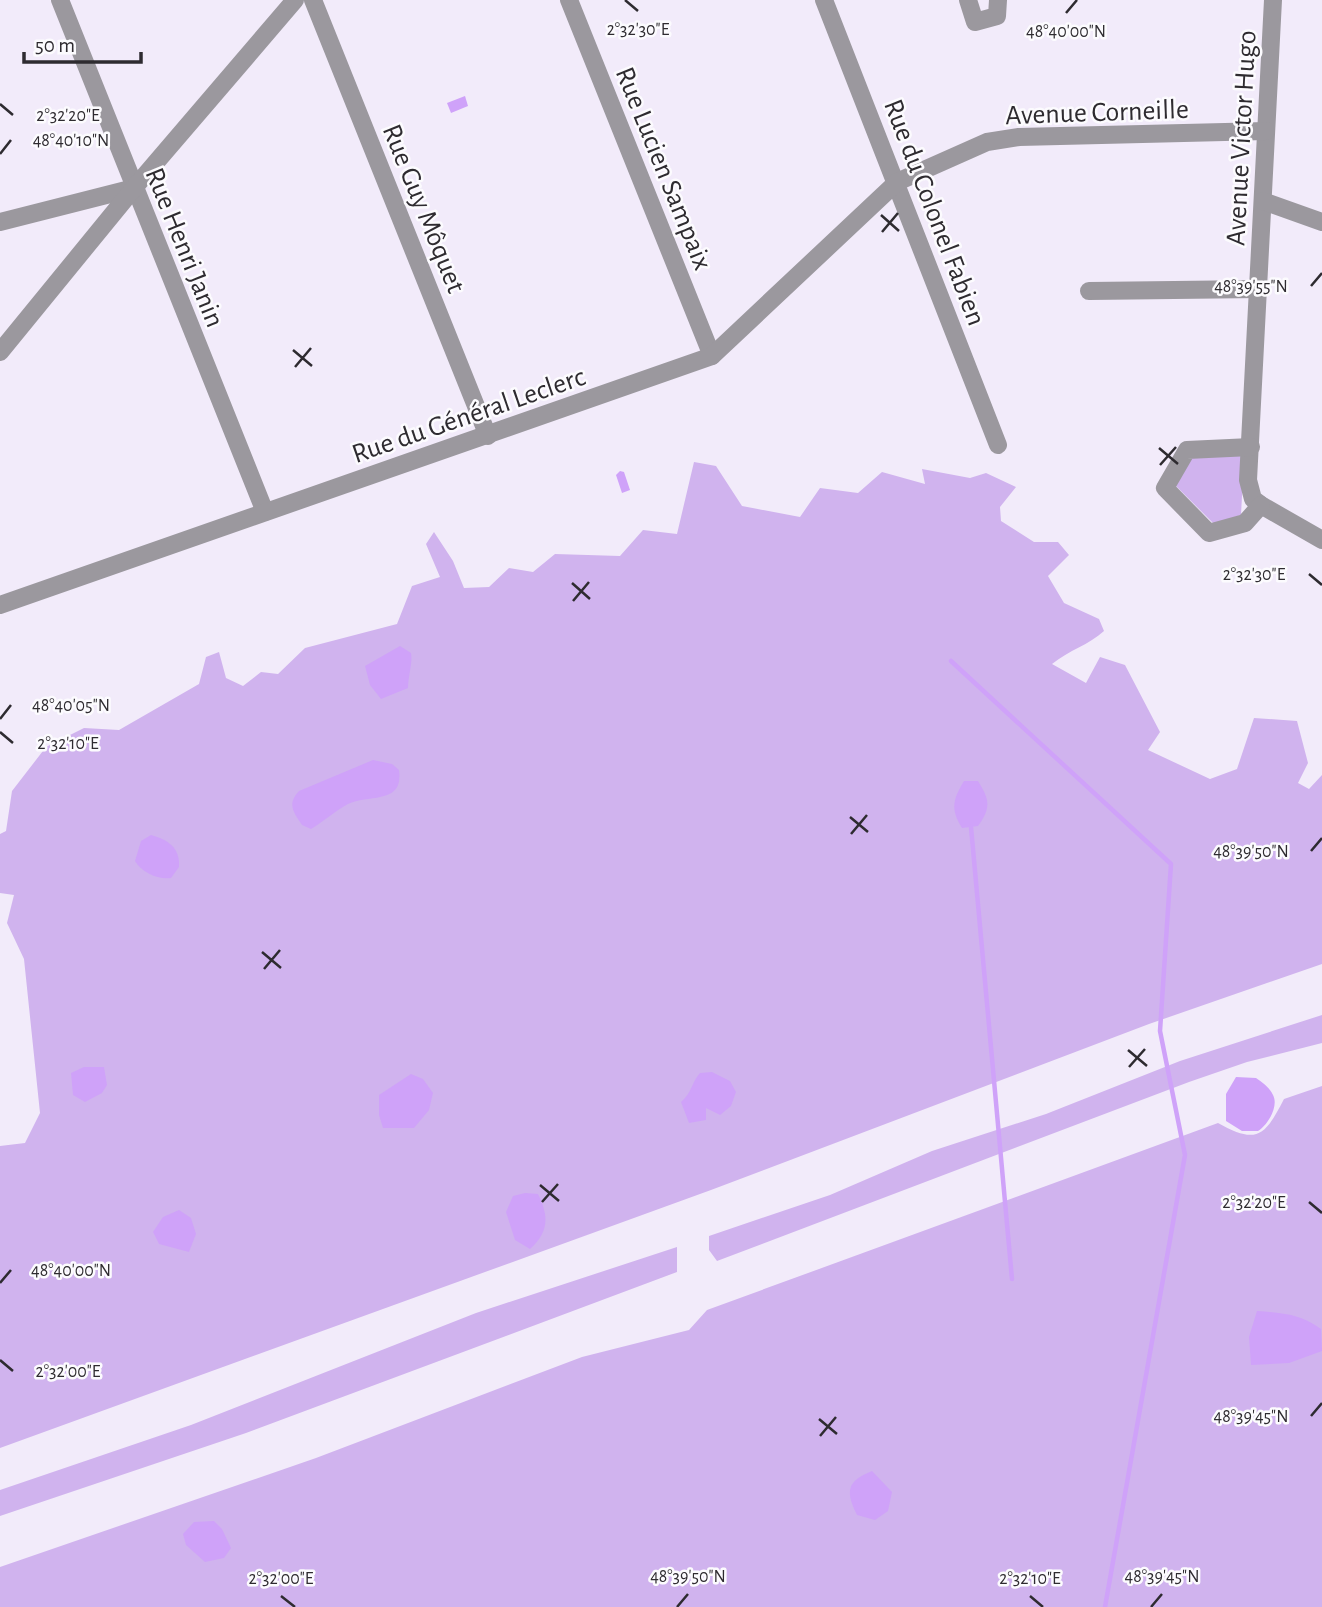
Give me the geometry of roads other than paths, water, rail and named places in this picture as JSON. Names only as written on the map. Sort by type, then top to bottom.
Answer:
[{"type":"street","name":"Rue Henri Janin","points":[[60,0],[265,512]]},
{"type":"street","points":[[0,352],[134,188],[295,0]]},
{"type":"street","name":"Rue Guy Môquet","points":[[313,0],[488,436]]},
{"type":"street","name":"Rue Lucien Sampaix","points":[[569,0],[712,356]]},
{"type":"street","name":"Rue du Colonel Fabien","points":[[824,0],[998,445]]},
{"type":"street","points":[[968,0],[975,22],[997,16],[999,0]]},
{"type":"street","name":"Avenue Victor Hugo","points":[[1261,505],[1252,499],[1248,480],[1273,0]]},
{"type":"street","name":"Avenue Corneille","points":[[897,182],[987,142],[1019,137],[1266,131]]},
{"type":"street","name":"Rue du Général Leclerc","points":[[0,605],[712,356],[897,182]]},
{"type":"street","points":[[0,222],[134,188]]},
{"type":"street","points":[[1263,201],[1322,222]]},
{"type":"street","points":[[1089,291],[1259,289]]},
{"type":"street","points":[[1251,447],[1187,450],[1165,488],[1209,533],[1245,523],[1261,505],[1322,540]]},
{"type":"waterway","points":[[951,661],[1171,864],[1160,1031],[1185,1155],[1105,1607]]},
{"type":"waterway","points":[[971,827],[1012,1279]]}]
